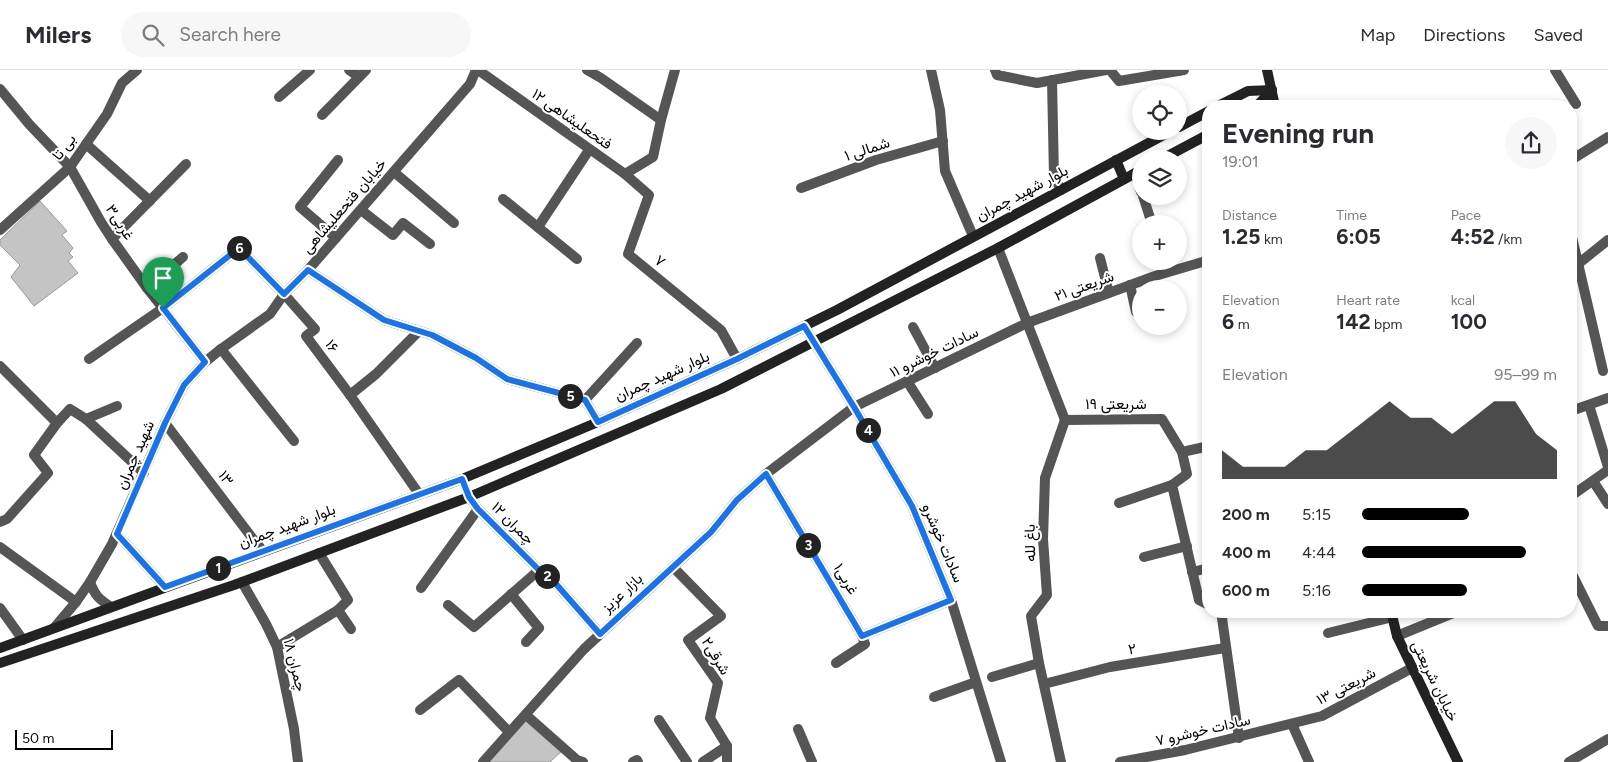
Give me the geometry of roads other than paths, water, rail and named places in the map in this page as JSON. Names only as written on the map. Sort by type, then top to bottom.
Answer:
[{"type":"main road","points":[[1267,70],[1274,100]]},
{"type":"main road","points":[[1230,100],[1248,91],[1272,90]]},
{"type":"main road","points":[[1263,100],[1272,90]]},
{"type":"main road","points":[[1187,123],[1202,115]]},
{"type":"main road","points":[[1179,150],[1202,138]]},
{"type":"main road","name":"بلوار شهید چمران","points":[[0,648],[263,550],[462,479],[598,422],[737,359],[837,310],[1154,140]]},
{"type":"main road","points":[[1116,160],[1124,179]]},
{"type":"main road","points":[[1,664],[242,582],[469,497],[721,389],[998,248],[1132,174]]},
{"type":"main road","points":[[462,479],[469,497]]},
{"type":"main road","name":"خیابان شریعتی","points":[[1393,618],[1397,636],[1458,762]]},
{"type":"street","name":"بی تا","points":[[0,230],[70,167],[107,114],[122,82],[136,70]]},
{"type":"street","points":[[279,97],[310,70]]},
{"type":"street","points":[[322,115],[362,74],[348,70]]},
{"type":"street","name":"فتحعلیشاهی ۱۲","points":[[477,70],[625,174]]},
{"type":"street","name":"خیابان فتحعلیشاهی","points":[[221,349],[270,314],[284,294],[308,270],[470,84],[477,70]]},
{"type":"street","points":[[587,70],[661,120]]},
{"type":"street","points":[[625,174],[653,157],[675,70]]},
{"type":"street","points":[[932,70],[940,110],[945,172],[973,236]]},
{"type":"street","points":[[995,70],[997,75],[1036,83],[1106,70]]},
{"type":"street","points":[[1110,70],[1119,81],[1184,70]]},
{"type":"street","points":[[1555,70],[1574,100]]},
{"type":"street","points":[[1052,80],[1054,177],[1061,190]]},
{"type":"street","name":"غربی۳","points":[[0,89],[29,124],[70,167],[112,239],[147,288],[205,362]]},
{"type":"street","points":[[1577,156],[1608,137]]},
{"type":"street","name":"شمالی ۱","points":[[801,188],[876,160],[943,141]]},
{"type":"street","points":[[86,144],[150,201]]},
{"type":"street","points":[[538,227],[589,150]]},
{"type":"street","points":[[336,238],[300,207],[338,160]]},
{"type":"street","points":[[112,239],[186,164]]},
{"type":"street","points":[[394,172],[454,222]]},
{"type":"street","name":"۷","points":[[625,174],[649,195],[628,254],[721,330],[737,359]]},
{"type":"street","points":[[503,199],[577,259]]},
{"type":"street","points":[[361,210],[393,235],[403,223],[430,244]]},
{"type":"street","points":[[1578,264],[1608,240]]},
{"type":"street","points":[[89,358],[163,308],[239,248],[284,294]]},
{"type":"street","points":[[998,248],[1065,420]]},
{"type":"street","points":[[147,288],[183,257]]},
{"type":"street","points":[[1100,258],[1109,293]]},
{"type":"street","points":[[1577,260],[1603,371]]},
{"type":"street","name":"شریعتی ۲۱","points":[[1027,323],[1130,285],[1202,262]]},
{"type":"street","points":[[308,270],[384,320],[432,335],[476,358],[507,379],[585,400],[598,422]]},
{"type":"street","points":[[1130,285],[1132,294]]},
{"type":"street","name":"۱۶","points":[[284,294],[315,330],[306,336],[350,395]]},
{"type":"street","name":"سادات خوشرو ۱۱","points":[[766,474],[854,407],[1027,323]]},
{"type":"street","name":"سادات خوشرو","points":[[804,326],[912,506],[951,600],[1001,762]]},
{"type":"street","points":[[914,327],[935,368]]},
{"type":"street","points":[[419,331],[376,374],[350,395],[419,494]]},
{"type":"street","points":[[585,400],[637,343]]},
{"type":"street","points":[[221,349],[294,441]]},
{"type":"street","name":"شهید چمران","points":[[54,628],[90,582],[117,534],[165,423],[184,385],[205,362],[221,349]]},
{"type":"street","points":[[0,366],[57,423]]},
{"type":"street","points":[[907,381],[928,414]]},
{"type":"street","points":[[1577,409],[1608,398]]},
{"type":"street","points":[[1577,492],[1608,468],[1588,405]]},
{"type":"street","points":[[86,419],[117,406]]},
{"type":"street","points":[[3,521],[48,473],[34,455],[57,423],[70,409],[86,419],[144,473]]},
{"type":"street","name":"شریعتی ۱۹","points":[[1065,420],[1162,419],[1182,452]]},
{"type":"street","name":"باغ لله","points":[[1039,663],[1031,616],[1047,596],[1044,538],[1045,478],[1065,420]]},
{"type":"street","name":"۱۳","points":[[165,423],[263,550]]},
{"type":"street","points":[[1119,503],[1172,485],[1187,474],[1182,452],[1202,448]]},
{"type":"street","name":"بازار عزیز","points":[[483,762],[526,716],[584,648],[711,532],[737,500],[766,474]]},
{"type":"street","name":"غربی۱","points":[[766,474],[862,636]]},
{"type":"street","points":[[1593,481],[1608,504]]},
{"type":"street","points":[[1172,485],[1199,600],[1202,602]]},
{"type":"street","name":"چمران ۱۲","points":[[469,497],[478,509],[539,570],[556,584],[600,634]]},
{"type":"street","points":[[420,588],[478,509]]},
{"type":"street","points":[[117,534],[165,587]]},
{"type":"street","points":[[1144,557],[1187,546]]},
{"type":"street","points":[[0,547],[76,602]]},
{"type":"street","points":[[277,646],[338,610],[348,600],[319,552]]},
{"type":"street","name":"شرقی۲","points":[[673,567],[721,616],[688,640],[718,683],[710,718],[728,746]]},
{"type":"street","points":[[448,605],[474,627],[539,570]]},
{"type":"street","points":[[1192,572],[1202,570]]},
{"type":"street","points":[[90,582],[94,593],[99,599],[111,607]]},
{"type":"street","name":"چمران ۱۸","points":[[242,582],[277,646],[294,729],[298,762]]},
{"type":"street","points":[[1577,584],[1598,626],[1608,626]]},
{"type":"street","points":[[511,594],[539,628],[526,642]]},
{"type":"street","points":[[836,663],[865,644],[862,636],[951,600]]},
{"type":"street","points":[[0,608],[23,640]]},
{"type":"street","points":[[338,610],[351,629]]},
{"type":"street","points":[[1221,618],[1239,738]]},
{"type":"street","points":[[1328,633],[1379,618]]},
{"type":"street","points":[[1397,636],[1441,618]]},
{"type":"street","name":"۲","points":[[1044,684],[1110,667],[1225,648]]},
{"type":"street","points":[[992,676],[1039,663],[1060,762]]},
{"type":"street","name":"شریعتی ۱۳","points":[[1292,724],[1322,716],[1412,668]]},
{"type":"street","points":[[420,710],[459,680],[509,732]]},
{"type":"street","points":[[934,697],[976,682]]},
{"type":"street","points":[[526,716],[577,760],[583,762]]},
{"type":"street","points":[[659,720],[687,762]]},
{"type":"street","points":[[1292,724],[1308,762]]},
{"type":"street","name":"سادات خوشرو ۷","points":[[1120,762],[1171,758],[1292,724]]},
{"type":"street","points":[[798,729],[812,762]]},
{"type":"street","points":[[1570,762],[1608,740]]},
{"type":"street","points":[[703,762],[728,746]]},
{"type":"street","points":[[727,762],[728,746]]},
{"type":"street","points":[[633,762],[637,760],[638,762]]}]
